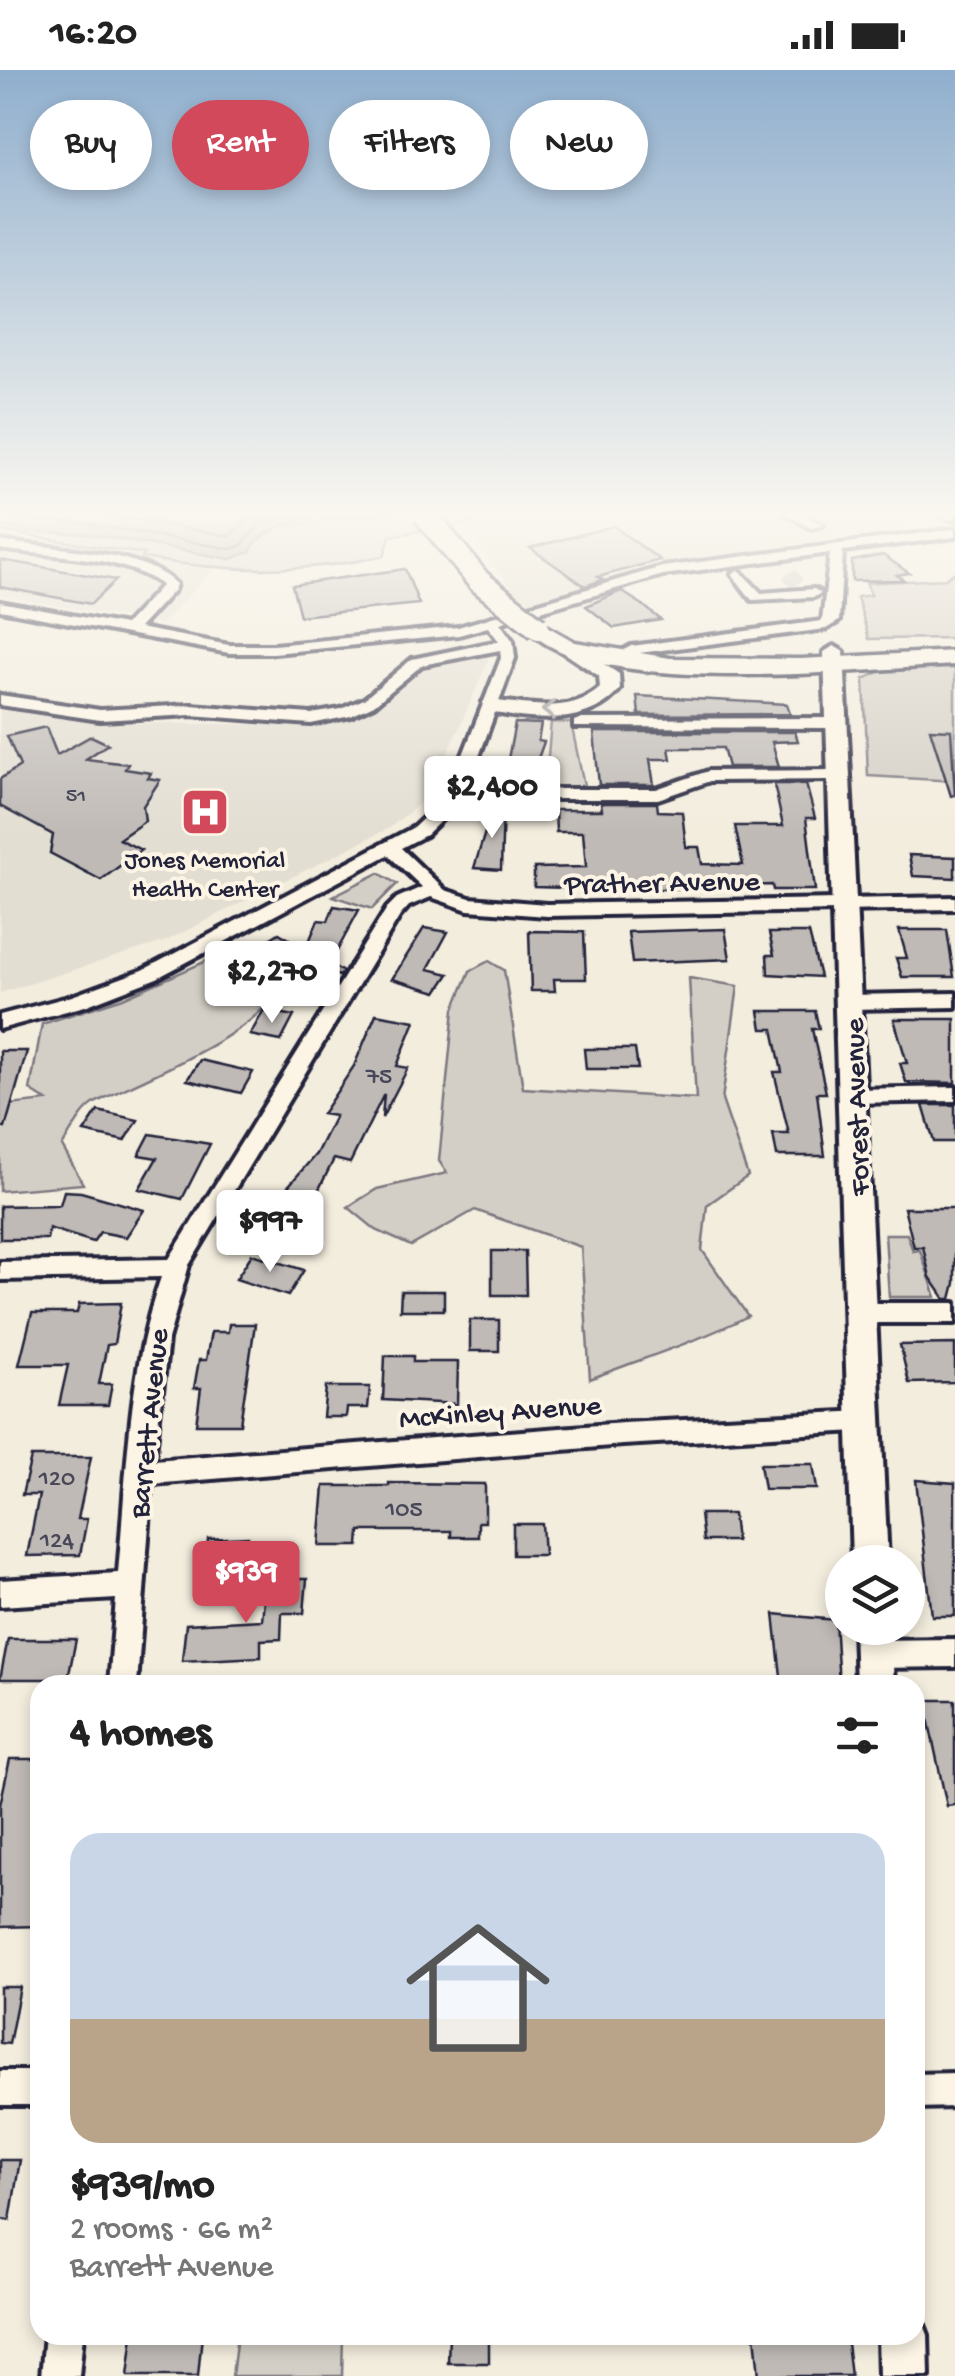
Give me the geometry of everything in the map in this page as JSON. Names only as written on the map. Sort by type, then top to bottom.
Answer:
[{"type":"highway","points":[[529,621],[547,640],[570,648],[676,665],[955,648]]},
{"type":"highway","points":[[538,628],[562,630],[631,650],[713,657],[955,658]]},
{"type":"main road","points":[[490,706],[560,711],[597,703],[610,689],[608,674],[570,648]]},
{"type":"main road","name":"Forest Avenue","points":[[836,658],[836,775],[864,1313],[869,1545]]},
{"type":"main road","points":[[902,2345],[904,2376]]},
{"type":"street","points":[[75,621],[247,650],[446,632],[492,621]]},
{"type":"street","points":[[128,631],[138,621]]},
{"type":"street","points":[[631,650],[826,625],[832,621]]},
{"type":"street","points":[[0,1022],[78,1001],[150,974],[398,843],[446,812],[457,794],[508,658],[506,644],[487,622]]},
{"type":"street","points":[[0,700],[100,715],[190,710],[310,719],[368,702],[417,662],[506,644]]},
{"type":"street","points":[[580,724],[837,723]]},
{"type":"street","points":[[457,794],[664,794],[686,780],[708,776],[836,775]]},
{"type":"street","name":"Prather Avenue","points":[[398,843],[434,889],[468,904],[547,910],[955,904]]},
{"type":"street","name":"Barrett Avenue","points":[[124,1675],[158,1316],[176,1268],[393,912],[403,902],[434,889]]},
{"type":"street","points":[[850,1002],[955,1000]]},
{"type":"street","points":[[854,1096],[955,1094]]},
{"type":"street","points":[[0,1271],[176,1268]]},
{"type":"street","points":[[864,1313],[955,1313]]},
{"type":"street","name":"McKinley Avenue","points":[[140,1474],[624,1434],[865,1422]]},
{"type":"street","points":[[0,1592],[130,1585]]},
{"type":"street","points":[[874,1655],[955,1653]]},
{"type":"street","points":[[0,2088],[30,2088]]},
{"type":"street","points":[[925,2090],[955,2090]]},
{"type":"street","points":[[60,2376],[63,2345]]},
{"type":"shaded area","points":[[864,621],[955,621],[955,638],[869,639]]},
{"type":"shaded area","name":"Jones Memorial Health Center","points":[[479,654],[489,659],[430,795],[389,828],[166,941],[0,993],[0,706],[114,723],[308,725],[362,714],[432,664]]},
{"type":"shaded area","points":[[955,668],[955,781],[868,776],[864,679],[881,671]]},
{"type":"shaded area","points":[[551,722],[571,723],[585,790],[545,789]]},
{"type":"shaded area","points":[[379,873],[397,884],[372,909],[333,896]]},
{"type":"shaded area","points":[[247,943],[277,978],[273,996],[257,1015],[202,1051],[90,1107],[62,1146],[83,1184],[0,1191],[0,1106],[47,1101],[30,1090],[42,1024],[123,998]]},
{"type":"shaded area","points":[[489,961],[504,970],[523,1088],[696,1099],[689,978],[738,986],[722,1100],[748,1176],[707,1205],[702,1250],[748,1316],[590,1379],[581,1247],[475,1210],[411,1246],[376,1230],[348,1207],[377,1189],[447,1173],[439,1161],[454,1009],[470,971]]},
{"type":"shaded area","points":[[885,1234],[907,1234],[913,1251],[920,1250],[936,1297],[889,1297]]},
{"type":"shaded area","points":[[236,2345],[343,2345],[342,2376],[232,2376]]},
{"type":"building","points":[[605,621],[657,621],[614,628]]},
{"type":"building","points":[[637,696],[787,704],[790,714],[639,715]]},
{"type":"building","points":[[515,723],[541,724],[538,741],[544,742],[537,761],[508,759]]},
{"type":"building","points":[[46,727],[57,755],[91,736],[108,744],[86,759],[128,764],[125,769],[151,773],[148,778],[160,780],[143,806],[145,821],[119,839],[141,850],[101,880],[50,853],[53,835],[0,806],[0,779],[20,766],[7,736]]},
{"type":"building","points":[[930,729],[951,730],[955,795],[951,796]]},
{"type":"building","points":[[594,732],[795,732],[798,741],[772,742],[779,767],[728,767],[723,748],[669,748],[671,759],[650,759],[654,785],[599,785]]},
{"type":"building","points":[[774,784],[806,784],[815,818],[806,818],[815,890],[773,890],[772,885],[636,890],[534,887],[534,868],[586,867],[583,832],[556,832],[555,810],[602,810],[601,803],[657,803],[658,811],[682,812],[686,847],[699,847],[702,864],[743,865],[735,826],[783,826]]},
{"type":"building","points":[[485,807],[503,807],[501,870],[474,868],[486,829]]},
{"type":"building","points":[[909,855],[955,857],[955,878],[913,876]]},
{"type":"building","points":[[334,906],[359,910],[330,964],[343,972],[340,976],[249,952],[279,933],[306,949],[318,920],[328,921]]},
{"type":"building","points":[[424,928],[448,932],[428,969],[449,974],[437,992],[392,979]]},
{"type":"building","points":[[725,929],[730,959],[632,963],[628,932]]},
{"type":"building","points":[[899,930],[947,930],[954,977],[902,977],[896,958],[907,958]]},
{"type":"building","points":[[529,931],[584,932],[586,979],[554,979],[555,991],[531,991]]},
{"type":"building","points":[[769,933],[809,933],[820,977],[768,974],[767,955],[774,955]]},
{"type":"building","points":[[264,1010],[294,1016],[281,1041],[250,1035]]},
{"type":"building","points":[[759,1011],[815,1011],[819,1029],[812,1029],[826,1093],[817,1093],[825,1156],[777,1156],[773,1134],[789,1134],[774,1072],[782,1072],[773,1029],[762,1029]]},
{"type":"building","points":[[376,1014],[415,1021],[397,1066],[408,1068],[382,1118],[384,1094],[350,1163],[334,1159],[316,1195],[297,1218],[271,1206],[316,1154],[335,1116],[322,1114],[354,1066]]},
{"type":"building","points":[[894,1019],[955,1019],[955,1083],[906,1082],[900,1063],[907,1063]]},
{"type":"building","points":[[584,1049],[635,1049],[638,1069],[586,1069]]},
{"type":"building","points":[[0,1051],[27,1051],[5,1128],[0,1127]]},
{"type":"building","points":[[200,1060],[253,1072],[241,1093],[187,1080]]},
{"type":"building","points":[[923,1105],[955,1105],[955,1142],[934,1142]]},
{"type":"building","points":[[98,1111],[138,1120],[125,1141],[84,1132]]},
{"type":"building","points":[[150,1134],[210,1144],[182,1199],[139,1189],[157,1158],[139,1155]]},
{"type":"building","points":[[64,1191],[144,1210],[126,1237],[100,1232],[93,1242],[49,1228],[47,1239],[0,1239],[0,1206],[60,1205]]},
{"type":"building","points":[[904,1208],[955,1208],[955,1283],[951,1299],[945,1299],[930,1277],[923,1247],[914,1247]]},
{"type":"building","points":[[492,1251],[525,1251],[526,1295],[492,1295]]},
{"type":"building","points":[[252,1254],[304,1270],[288,1296],[236,1279]]},
{"type":"building","points":[[401,1291],[444,1291],[444,1310],[400,1310]]},
{"type":"building","points":[[121,1303],[114,1344],[107,1345],[99,1384],[112,1384],[108,1405],[59,1405],[68,1365],[19,1365],[32,1313],[77,1313],[79,1304]]},
{"type":"building","points":[[470,1320],[499,1320],[499,1351],[470,1351]]},
{"type":"building","points":[[229,1324],[255,1324],[240,1424],[196,1424],[201,1388],[194,1388],[199,1360],[206,1360],[211,1332],[228,1332]]},
{"type":"building","points":[[955,1344],[955,1382],[909,1383],[900,1345]]},
{"type":"building","points":[[385,1356],[413,1356],[413,1362],[458,1362],[457,1404],[383,1400]]},
{"type":"building","points":[[326,1387],[370,1387],[368,1408],[347,1408],[346,1417],[323,1417]]},
{"type":"building","points":[[31,1457],[91,1457],[78,1519],[87,1519],[80,1555],[27,1556],[39,1495],[22,1495]]},
{"type":"building","points":[[760,1464],[813,1464],[817,1489],[764,1489]]},
{"type":"building","points":[[916,1480],[955,1483],[955,1616],[932,1616]]},
{"type":"building","points":[[485,1484],[485,1522],[478,1522],[478,1537],[451,1537],[451,1531],[360,1531],[359,1546],[319,1546],[324,1486]]},
{"type":"building","points":[[700,1514],[733,1514],[736,1541],[703,1541]]},
{"type":"building","points":[[513,1524],[542,1524],[544,1555],[513,1555]]},
{"type":"building","points":[[248,1537],[247,1550],[277,1548],[276,1576],[205,1581],[208,1539]]},
{"type":"building","points":[[266,1579],[307,1579],[304,1613],[282,1613],[281,1639],[261,1640],[261,1657],[182,1661],[186,1624],[262,1620]]},
{"type":"building","points":[[774,1614],[825,1619],[825,1645],[837,1645],[838,1675],[781,1675]]},
{"type":"building","points":[[8,1639],[76,1639],[69,1675],[0,1679]]},
{"type":"building","points":[[925,1700],[955,1700],[955,1805],[947,1806]]},
{"type":"building","points":[[10,1759],[30,1759],[30,1926],[0,1927],[0,1805]]},
{"type":"building","points":[[0,1987],[20,1987],[9,2044],[0,2043]]},
{"type":"building","points":[[0,2160],[20,2160],[10,2220],[0,2219]]},
{"type":"building","points":[[132,2345],[201,2345],[198,2376],[128,2376]]},
{"type":"building","points":[[449,2345],[489,2345],[489,2363],[448,2363]]},
{"type":"building","points":[[756,2345],[847,2345],[851,2376],[759,2376]]},
{"type":"place","name":"Jones Memorial Health Center","points":[[205,812]]}]
